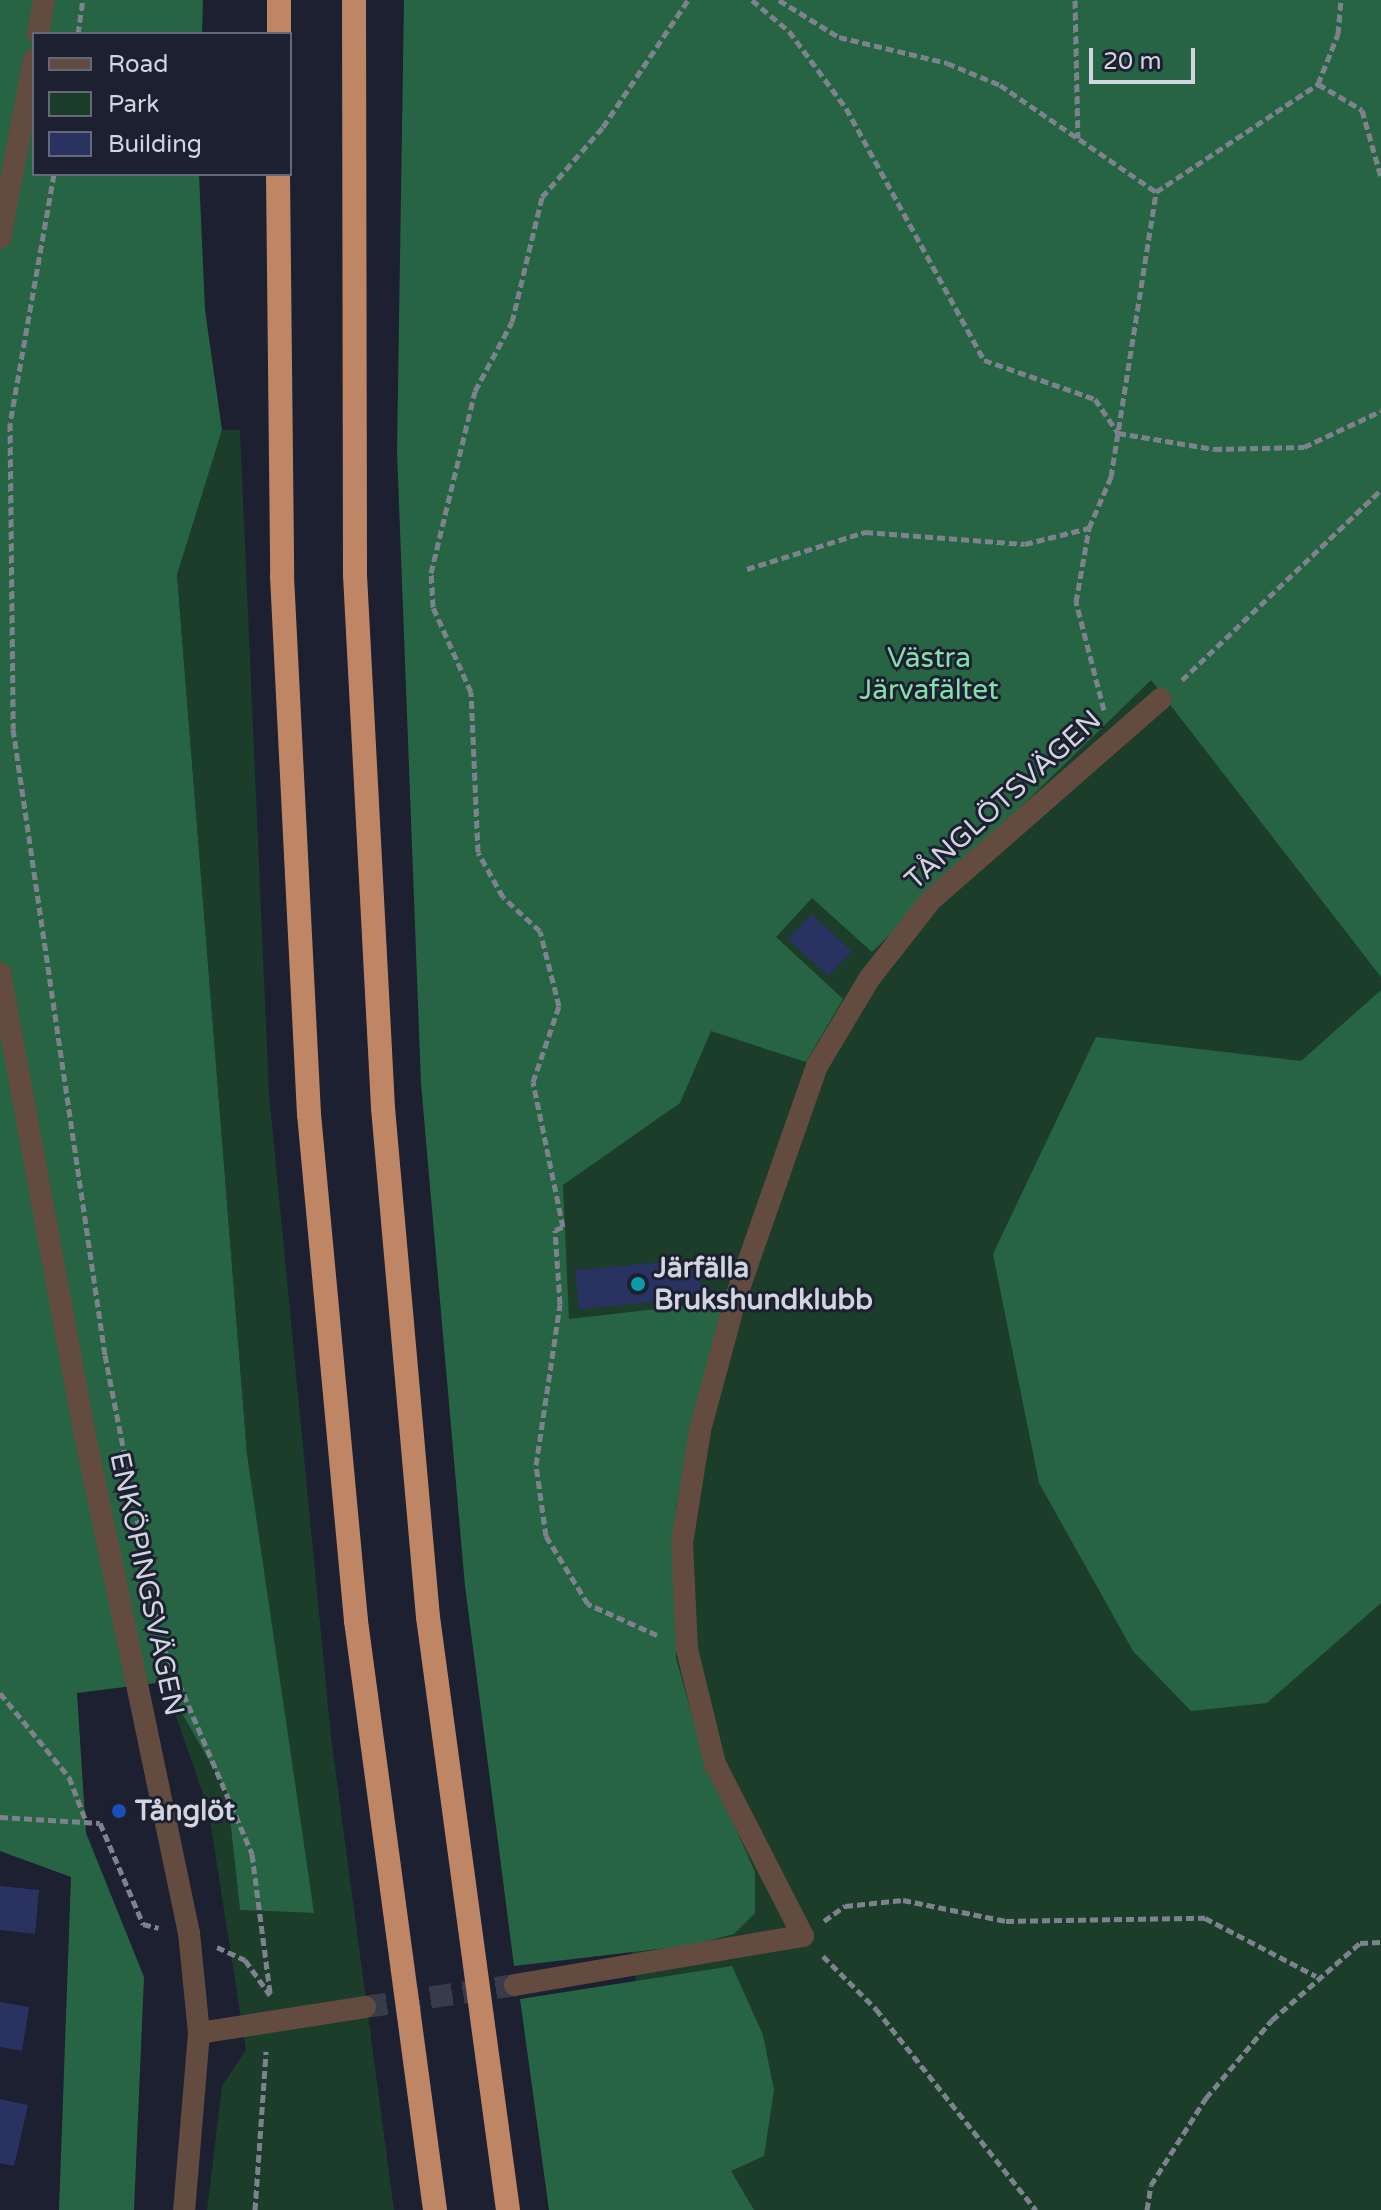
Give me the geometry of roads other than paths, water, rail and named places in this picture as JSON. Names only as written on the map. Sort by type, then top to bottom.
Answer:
[{"type":"highway","points":[[279,0],[279,32]]},
{"type":"highway","points":[[354,0],[355,575],[383,1108],[428,1617],[508,2210]]},
{"type":"highway","points":[[278,176],[282,576],[309,1114],[356,1621],[435,2210]]},
{"type":"street","points":[[38,32],[44,0]]},
{"type":"street","points":[[0,238],[32,70]]},
{"type":"street","name":"TÅNGLÖTSVÄGEN","points":[[515,1985],[803,1936],[715,1764],[687,1649],[682,1543],[700,1430],[736,1297],[821,1058],[931,900],[1161,699]]},
{"type":"street","name":"ENKÖPINGSVÄGEN","points":[[0,973],[84,1431],[189,1933],[199,2033],[184,2210]]},
{"type":"street","points":[[199,2033],[365,2007]]},
{"type":"tunnel","points":[[365,2007],[515,1985]]},
{"type":"place","name":"Järfälla Brukshundklubb","points":[[638,1284]]},
{"type":"place","name":"Tånglöt","points":[[119,1811]]},
{"type":"park label","name":"Västra Järvafältet","points":[[929,674]]}]
